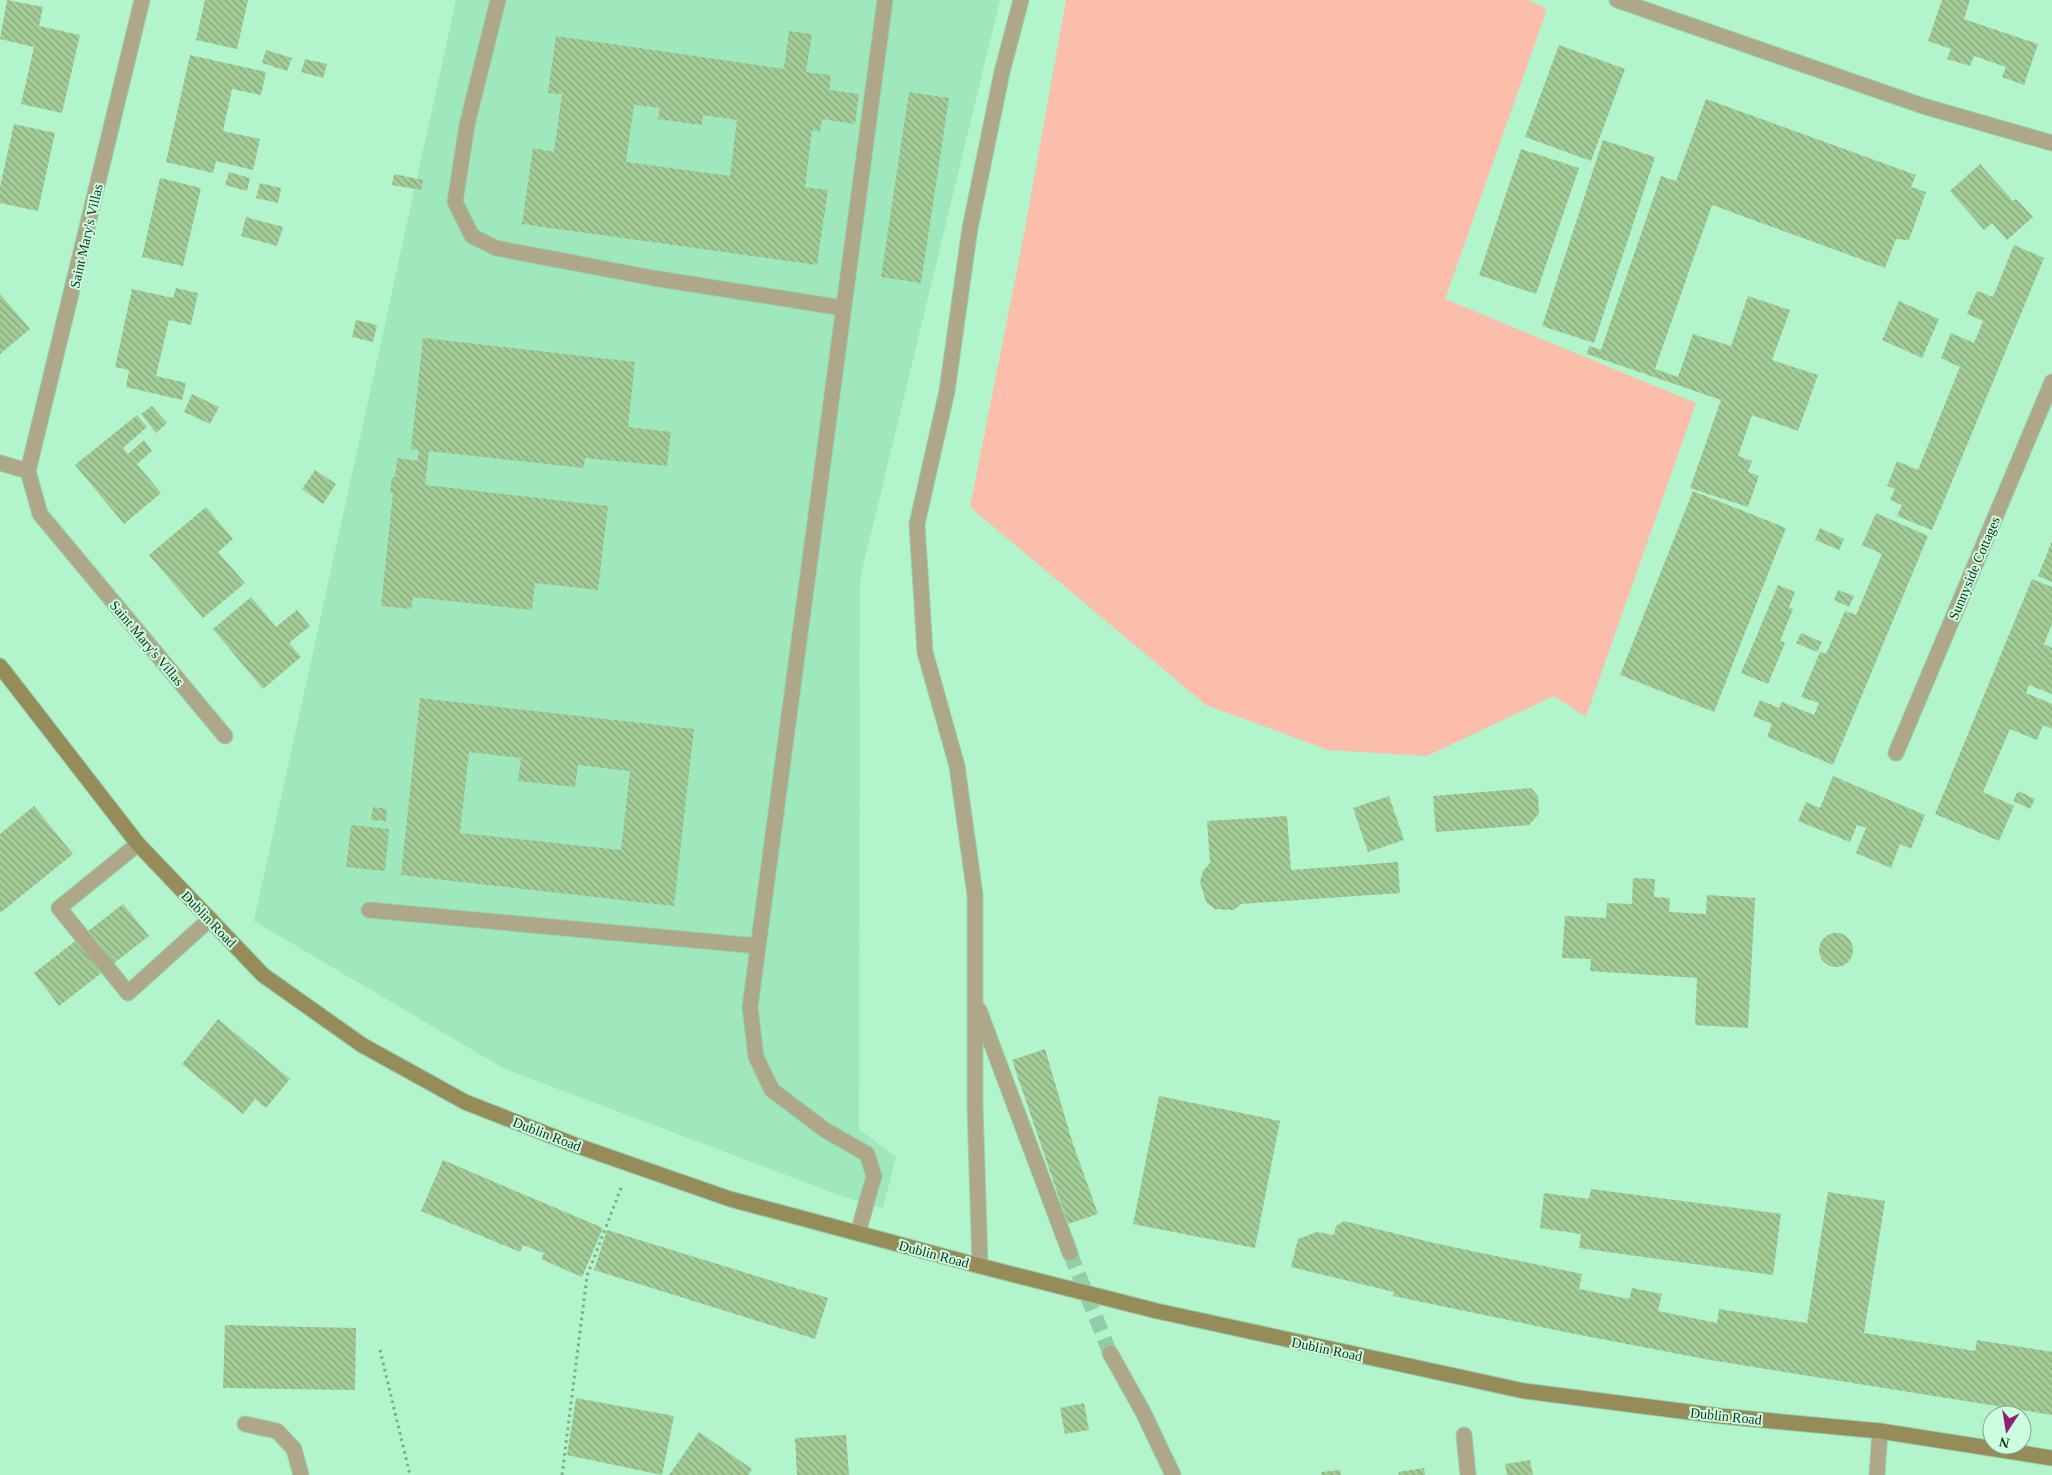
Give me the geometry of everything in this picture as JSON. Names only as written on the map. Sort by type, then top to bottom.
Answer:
[{"type":"main road","name":"Dublin Road","points":[[0,666],[138,844],[263,975],[362,1045],[465,1102],[630,1166],[730,1199],[980,1266],[1167,1313],[1524,1391],[1720,1416],[1880,1431],[2052,1458]]},
{"type":"street","name":"Saint Mary's Villas","points":[[142,0],[28,471],[40,514],[225,736]]},
{"type":"street","points":[[498,0],[467,125],[455,202],[472,236],[496,248],[653,278],[843,308]]},
{"type":"street","points":[[858,1233],[874,1176],[867,1154],[825,1130],[772,1090],[756,1057],[750,1007],[885,0]]},
{"type":"street","points":[[980,1266],[975,1105],[975,895],[957,766],[925,652],[917,524],[947,391],[970,228],[1002,72],[1021,0]]},
{"type":"street","points":[[1617,0],[1923,106],[2052,143]]},
{"type":"street","name":"Sunnyside Cottages","points":[[1896,753],[2052,382]]},
{"type":"street","points":[[0,462],[28,471]]},
{"type":"street","points":[[138,844],[59,908],[128,993],[210,919]]},
{"type":"street","points":[[369,910],[758,946]]},
{"type":"street","points":[[975,1000],[1070,1252]]},
{"type":"street","points":[[1110,1353],[1143,1412],[1173,1475]]},
{"type":"street","points":[[245,1424],[277,1431],[294,1449],[301,1475]]},
{"type":"street","points":[[1877,1475],[1880,1431]]},
{"type":"street","points":[[1464,1435],[1468,1475]]},
{"type":"path","points":[[562,1475],[587,1276],[630,1166]]},
{"type":"path","points":[[380,1350],[410,1475]]},
{"type":"shaded area","points":[[456,0],[1000,0],[860,579],[859,1129],[896,1157],[883,1208],[844,1197],[503,1068],[254,921]]},
{"type":"shaded area","points":[[1066,0],[1528,0],[1547,9],[1445,299],[1696,403],[1586,717],[1554,696],[1427,756],[1328,750],[1206,705],[970,507],[1025,229]]},
{"type":"building","points":[[7,0],[43,7],[39,26],[80,35],[62,113],[21,104],[34,47],[0,39]]},
{"type":"building","points":[[205,0],[248,0],[237,49],[196,40]]},
{"type":"building","points":[[1942,0],[1970,0],[1964,19],[2038,44],[2024,85],[2002,77],[2006,67],[1974,56],[1970,66],[1947,59],[1951,49],[1928,41]]},
{"type":"building","points":[[789,31],[812,34],[806,72],[831,75],[829,90],[859,94],[855,124],[822,119],[820,132],[812,130],[805,187],[828,190],[817,265],[522,224],[533,148],[554,152],[562,94],[548,93],[556,36],[784,69]],"holes":[[[634,105],[660,108],[658,119],[702,125],[703,115],[737,120],[730,176],[626,162]]]},
{"type":"building","points":[[1559,45],[1625,69],[1591,161],[1525,137]]},
{"type":"building","points":[[266,50],[292,58],[287,71],[262,63]]},
{"type":"building","points":[[190,55],[266,72],[261,95],[232,89],[223,131],[260,139],[253,170],[216,161],[213,173],[166,162]]},
{"type":"building","points":[[305,59],[327,64],[323,78],[301,72]]},
{"type":"building","points":[[909,92],[949,98],[921,283],[881,277]]},
{"type":"building","points":[[1706,99],[1916,175],[1911,187],[1926,192],[1909,240],[1896,239],[1885,268],[1712,205],[1655,369],[1678,377],[1693,334],[1731,346],[1748,296],[1790,310],[1772,360],[1818,375],[1798,431],[1752,415],[1738,456],[1752,461],[1748,472],[1759,476],[1748,507],[1690,488],[1721,400],[1587,354],[1589,346],[1601,350],[1661,176],[1676,181]]},
{"type":"building","points":[[14,124],[55,133],[38,211],[0,203],[0,187]]},
{"type":"building","points":[[1603,140],[1655,157],[1594,343],[1542,326]]},
{"type":"building","points":[[1521,149],[1579,168],[1536,294],[1479,275]]},
{"type":"building","points":[[1980,164],[2013,201],[2016,199],[2033,217],[2007,240],[1992,223],[1984,230],[1950,191]]},
{"type":"building","points":[[229,172],[250,178],[247,191],[225,185]]},
{"type":"building","points":[[394,174],[423,180],[421,190],[392,185]]},
{"type":"building","points":[[160,178],[201,188],[183,266],[142,257]]},
{"type":"building","points":[[260,183],[281,188],[278,203],[256,198]]},
{"type":"building","points":[[246,217],[283,227],[277,246],[241,236]]},
{"type":"building","points":[[2014,245],[2044,258],[1932,530],[1897,516],[1902,505],[1890,500],[1895,489],[1887,486],[1897,461],[1918,470],[1960,367],[1941,358],[1951,333],[1974,343],[1983,321],[1967,314],[1977,291],[1993,297]]},
{"type":"building","points":[[176,288],[198,293],[191,325],[169,320],[156,376],[186,383],[182,400],[126,387],[129,370],[115,367],[132,289],[173,298]]},
{"type":"building","points":[[0,294],[30,329],[0,354]]},
{"type":"building","points":[[1899,301],[1939,319],[1922,358],[1882,340]]},
{"type":"building","points":[[356,320],[377,325],[373,342],[352,337]]},
{"type":"building","points":[[423,338],[635,362],[628,427],[671,432],[667,466],[585,458],[584,468],[429,451],[425,485],[608,506],[598,590],[535,583],[532,610],[413,597],[411,609],[381,606],[393,493],[390,493],[392,477],[395,477],[397,458],[417,461],[419,450],[411,449]]},
{"type":"building","points":[[192,394],[219,407],[210,424],[184,412]]},
{"type":"building","points":[[152,406],[167,423],[156,433],[141,414]]},
{"type":"building","points":[[137,415],[147,427],[123,448],[128,454],[144,440],[152,451],[137,464],[161,493],[124,524],[75,465]]},
{"type":"building","points":[[315,470],[336,484],[323,504],[302,489]]},
{"type":"building","points":[[1693,491],[1786,528],[1714,712],[1620,675]]},
{"type":"building","points":[[206,507],[233,539],[218,552],[245,583],[203,618],[149,555]]},
{"type":"building","points":[[1876,513],[1928,536],[1833,765],[1767,737],[1772,724],[1753,716],[1760,700],[1779,708],[1782,702],[1814,715],[1819,703],[1801,697],[1820,652],[1826,654],[1845,611],[1856,615],[1882,554],[1862,545]]},
{"type":"building","points":[[1820,528],[1844,539],[1839,550],[1815,540]]},
{"type":"building","points":[[2052,541],[2052,582],[2038,576]]},
{"type":"building","points":[[2032,579],[2052,587],[2052,624],[2044,644],[2052,648],[2052,694],[2029,685],[2026,693],[2052,704],[2052,729],[2043,725],[2037,740],[2010,729],[1983,792],[2014,806],[1999,841],[1935,814]]},
{"type":"building","points":[[1778,585],[1795,592],[1789,607],[1793,609],[1780,641],[1785,643],[1768,684],[1741,673]]},
{"type":"building","points":[[1838,590],[1854,596],[1849,607],[1834,600]]},
{"type":"building","points":[[251,597],[276,627],[297,610],[310,626],[289,643],[301,657],[263,689],[213,629]]},
{"type":"building","points":[[1801,633],[1822,642],[1817,652],[1796,643]]},
{"type":"building","points":[[420,698],[694,729],[674,906],[401,875]],"holes":[[[469,752],[521,758],[518,781],[575,787],[578,765],[630,771],[621,850],[460,833]]]},
{"type":"building","points":[[1833,776],[1925,815],[1911,849],[1900,844],[1891,868],[1856,853],[1866,828],[1857,825],[1850,842],[1798,821],[1806,802],[1820,808]]},
{"type":"building","points":[[1531,788],[1538,796],[1539,814],[1529,825],[1436,832],[1433,796]]},
{"type":"building","points":[[2018,791],[2035,799],[2030,809],[2013,801]]},
{"type":"building","points":[[1389,796],[1404,840],[1368,852],[1353,808]]},
{"type":"building","points":[[34,806],[73,854],[0,913],[0,834]]},
{"type":"building","points":[[373,807],[387,809],[386,821],[371,820]]},
{"type":"building","points":[[1287,816],[1291,870],[1398,862],[1400,893],[1241,904],[1234,910],[1215,909],[1206,902],[1200,882],[1203,871],[1210,863],[1207,821]]},
{"type":"building","points":[[351,825],[389,829],[385,871],[346,867]]},
{"type":"building","points":[[1633,878],[1655,879],[1654,897],[1670,898],[1669,912],[1706,914],[1707,895],[1755,898],[1748,1028],[1695,1025],[1697,978],[1590,971],[1591,959],[1562,958],[1565,916],[1606,918],[1607,903],[1632,904]]},
{"type":"building","points":[[123,904],[149,936],[59,1006],[34,973]]},
{"type":"building","points":[[1836,933],[1843,934],[1848,938],[1852,943],[1852,957],[1848,962],[1843,966],[1836,967],[1829,966],[1824,962],[1820,957],[1819,950],[1820,943],[1824,938],[1829,934]]},
{"type":"building","points":[[218,1019],[290,1079],[266,1108],[255,1099],[243,1114],[182,1064]]},
{"type":"building","points":[[1045,1049],[1072,1141],[1098,1214],[1068,1224],[1012,1060]]},
{"type":"building","points":[[1159,1096],[1280,1121],[1255,1248],[1133,1224]]},
{"type":"building","points":[[443,1160],[603,1228],[582,1277],[541,1259],[544,1253],[523,1245],[520,1252],[421,1211]]},
{"type":"building","points":[[1591,1189],[1781,1214],[1773,1275],[1579,1248],[1581,1234],[1540,1228],[1544,1193],[1589,1199]]},
{"type":"building","points":[[1828,1192],[1885,1201],[1864,1333],[1975,1351],[1977,1340],[2052,1352],[2052,1415],[2032,1412],[2032,1405],[1990,1405],[1710,1360],[1570,1333],[1393,1296],[1394,1292],[1291,1267],[1298,1239],[1317,1232],[1334,1235],[1336,1226],[1344,1221],[1434,1243],[1582,1274],[1579,1289],[1629,1299],[1632,1288],[1662,1294],[1658,1311],[1717,1323],[1719,1309],[1807,1323]]},
{"type":"building","points":[[607,1230],[828,1298],[815,1339],[594,1270]]},
{"type":"building","points":[[225,1325],[356,1328],[355,1390],[223,1388]]},
{"type":"building","points":[[576,1398],[674,1416],[662,1475],[567,1455]]},
{"type":"building","points":[[1084,1403],[1089,1430],[1065,1434],[1060,1408]]},
{"type":"building","points":[[699,1432],[752,1469],[748,1475],[669,1475]]},
{"type":"building","points":[[846,1435],[849,1475],[797,1475],[795,1438]]},
{"type":"building","points":[[1530,1460],[1533,1475],[1507,1475],[1505,1464]]},
{"type":"building","points":[[1424,1468],[1425,1475],[1399,1475],[1398,1472]]},
{"type":"building","points":[[1340,1470],[1341,1475],[1322,1475],[1321,1472]]},
{"type":"tunnel","points":[[1070,1253],[1110,1353]]}]
